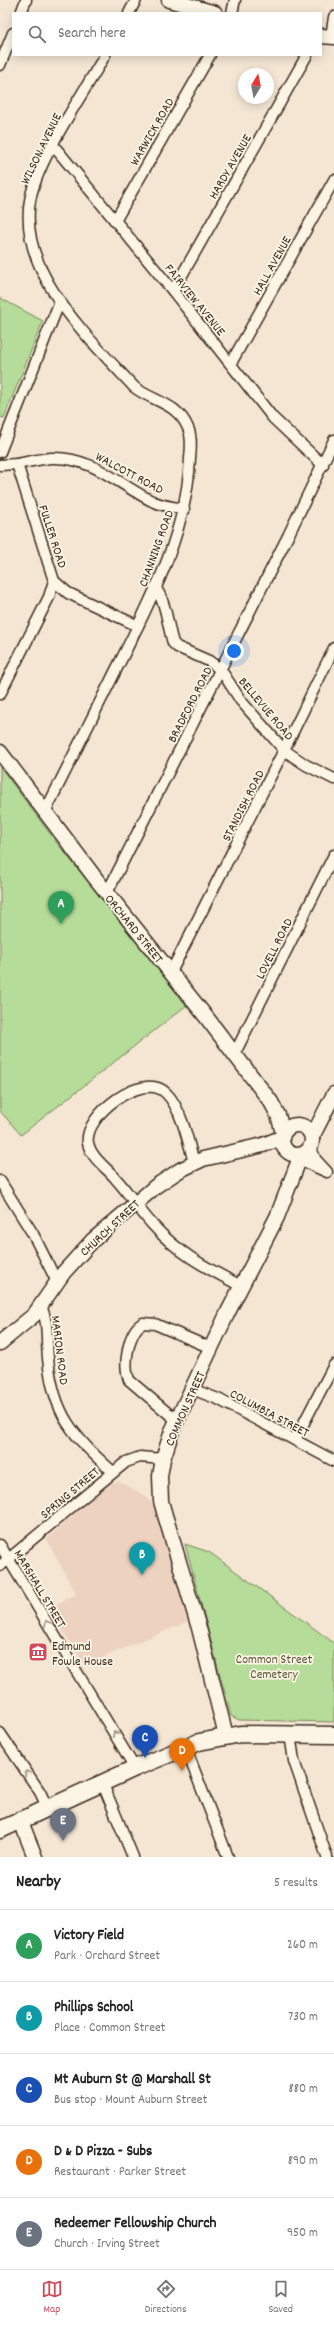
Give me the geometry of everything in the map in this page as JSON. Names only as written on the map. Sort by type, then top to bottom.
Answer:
[{"type":"main road","points":[[169,0],[212,12]]},
{"type":"main road","name":"ORCHARD STREET","points":[[0,752],[107,893],[235,1053],[271,1102],[278,1115],[282,1135]]},
{"type":"main road","name":"COMMON STREET","points":[[226,1736],[201,1634],[161,1501],[160,1476],[163,1459],[176,1420],[241,1286],[277,1217],[306,1148],[334,1094]]},
{"type":"main road","name":"ORCHARD STREET","points":[[271,1102],[299,1124]]},
{"type":"main road","points":[[299,1124],[307,1128],[306,1148],[293,1155],[287,1152],[282,1145],[282,1135],[290,1126],[299,1124],[327,1108]]},
{"type":"main road","name":"CHURCH STREET","points":[[0,1343],[28,1322],[57,1282],[93,1240],[134,1203],[167,1178],[194,1163],[217,1155],[273,1143],[282,1135]]},
{"type":"main road","name":"CHURCH STREET","points":[[246,1149],[287,1152]]},
{"type":"main road","name":"COMMON STREET","points":[[287,1152],[290,1169],[289,1186]]},
{"type":"main road","points":[[0,1830],[20,1819],[185,1746],[226,1736],[334,1734]]},
{"type":"main road","points":[[20,1819],[35,1857]]},
{"type":"street","points":[[21,12],[26,0]]},
{"type":"street","points":[[130,12],[136,0]]},
{"type":"street","points":[[232,12],[235,0]]},
{"type":"street","points":[[329,37],[334,17]]},
{"type":"street","points":[[0,65],[12,35]]},
{"type":"street","name":"WILSON AVENUE","points":[[60,301],[42,271],[34,250],[28,227],[29,210],[34,186],[53,145],[104,56]]},
{"type":"street","name":"WARWICK ROAD","points":[[115,221],[209,56]]},
{"type":"street","name":"HARDY AVENUE","points":[[173,291],[306,56]]},
{"type":"street","name":"FAIRVIEW AVENUE","points":[[53,145],[173,291],[273,418],[323,465]]},
{"type":"street","name":"HALL AVENUE","points":[[231,363],[334,180]]},
{"type":"street","points":[[0,452],[4,427],[60,301]]},
{"type":"street","name":"CHANNING ROAD","points":[[45,812],[138,626],[175,539],[184,509],[190,470],[191,448],[188,428],[179,414],[166,402],[144,394],[134,387],[85,332],[60,301]]},
{"type":"street","name":"BRADFORD ROAD","points":[[107,893],[221,670],[334,440]]},
{"type":"street","name":"WALCOTT ROAD","points":[[17,464],[50,458],[69,459],[102,470],[155,502],[184,509]]},
{"type":"street","points":[[0,466],[17,464]]},
{"type":"street","name":"FULLER ROAD","points":[[0,694],[49,596],[54,581],[17,464]]},
{"type":"street","points":[[54,581],[68,593],[138,626]]},
{"type":"street","name":"BELLEVUE ROAD","points":[[155,587],[162,597],[173,643],[177,647],[209,661],[221,670],[241,701],[284,750],[306,765],[334,779]]},
{"type":"street","name":"STANDISH ROAD","points":[[170,972],[284,750],[334,648]]},
{"type":"street","name":"LOVELL ROAD","points":[[235,1053],[334,855]]},
{"type":"street","points":[[194,1163],[174,1105],[165,1092],[149,1085],[130,1091],[97,1117],[88,1137],[88,1144],[95,1156],[116,1178],[134,1203],[162,1235],[186,1255],[241,1286]]},
{"type":"street","points":[[306,1148],[307,1163],[331,1174]]},
{"type":"street","points":[[0,1181],[33,1234],[57,1282]]},
{"type":"street","name":"MARION ROAD","points":[[41,1306],[47,1325],[48,1358],[52,1384],[60,1408],[72,1431],[80,1441],[113,1472]]},
{"type":"street","points":[[176,1420],[129,1380],[126,1363],[135,1329],[143,1323],[155,1324],[211,1348]]},
{"type":"street","points":[[295,1440],[334,1365]]},
{"type":"street","name":"COLUMBIA STREET","points":[[192,1389],[218,1399],[334,1460]]},
{"type":"street","name":"SPRING STREET","points":[[0,1566],[113,1472],[133,1459],[148,1457],[163,1459]]},
{"type":"street","name":"MARSHALL STREET","points":[[0,1545],[135,1768]]},
{"type":"street","points":[[0,1733],[40,1791],[47,1807]]},
{"type":"street","points":[[290,1734],[294,1761],[327,1857]]},
{"type":"street","points":[[185,1746],[228,1857]]},
{"type":"street","points":[[102,1782],[133,1857]]},
{"type":"shaded area","points":[[119,1481],[144,1495],[154,1506],[189,1621],[108,1655],[85,1667],[49,1608],[76,1594],[46,1539],[110,1483]]},
{"type":"green space","points":[[0,298],[43,321],[4,418],[0,417]]},
{"type":"green space","points":[[0,767],[57,843],[187,1005],[21,1135],[0,1111]]},
{"type":"green space","name":"Common Street Cemetery","points":[[185,1544],[209,1552],[334,1643],[334,1722],[239,1720],[231,1716]]},
{"type":"place","name":"Victory Field","points":[[61,924]]},
{"type":"place","name":"Phillips School","points":[[142,1575]]},
{"type":"place","name":"Edmund Fowle House","points":[[38,1652]]},
{"type":"place","name":"Mt Auburn St @ Marshall St","points":[[145,1758]]},
{"type":"place","name":"D & D Pizza - Subs","points":[[182,1771]]},
{"type":"place","name":"Redeemer Fellowship Church","points":[[63,1841]]}]
